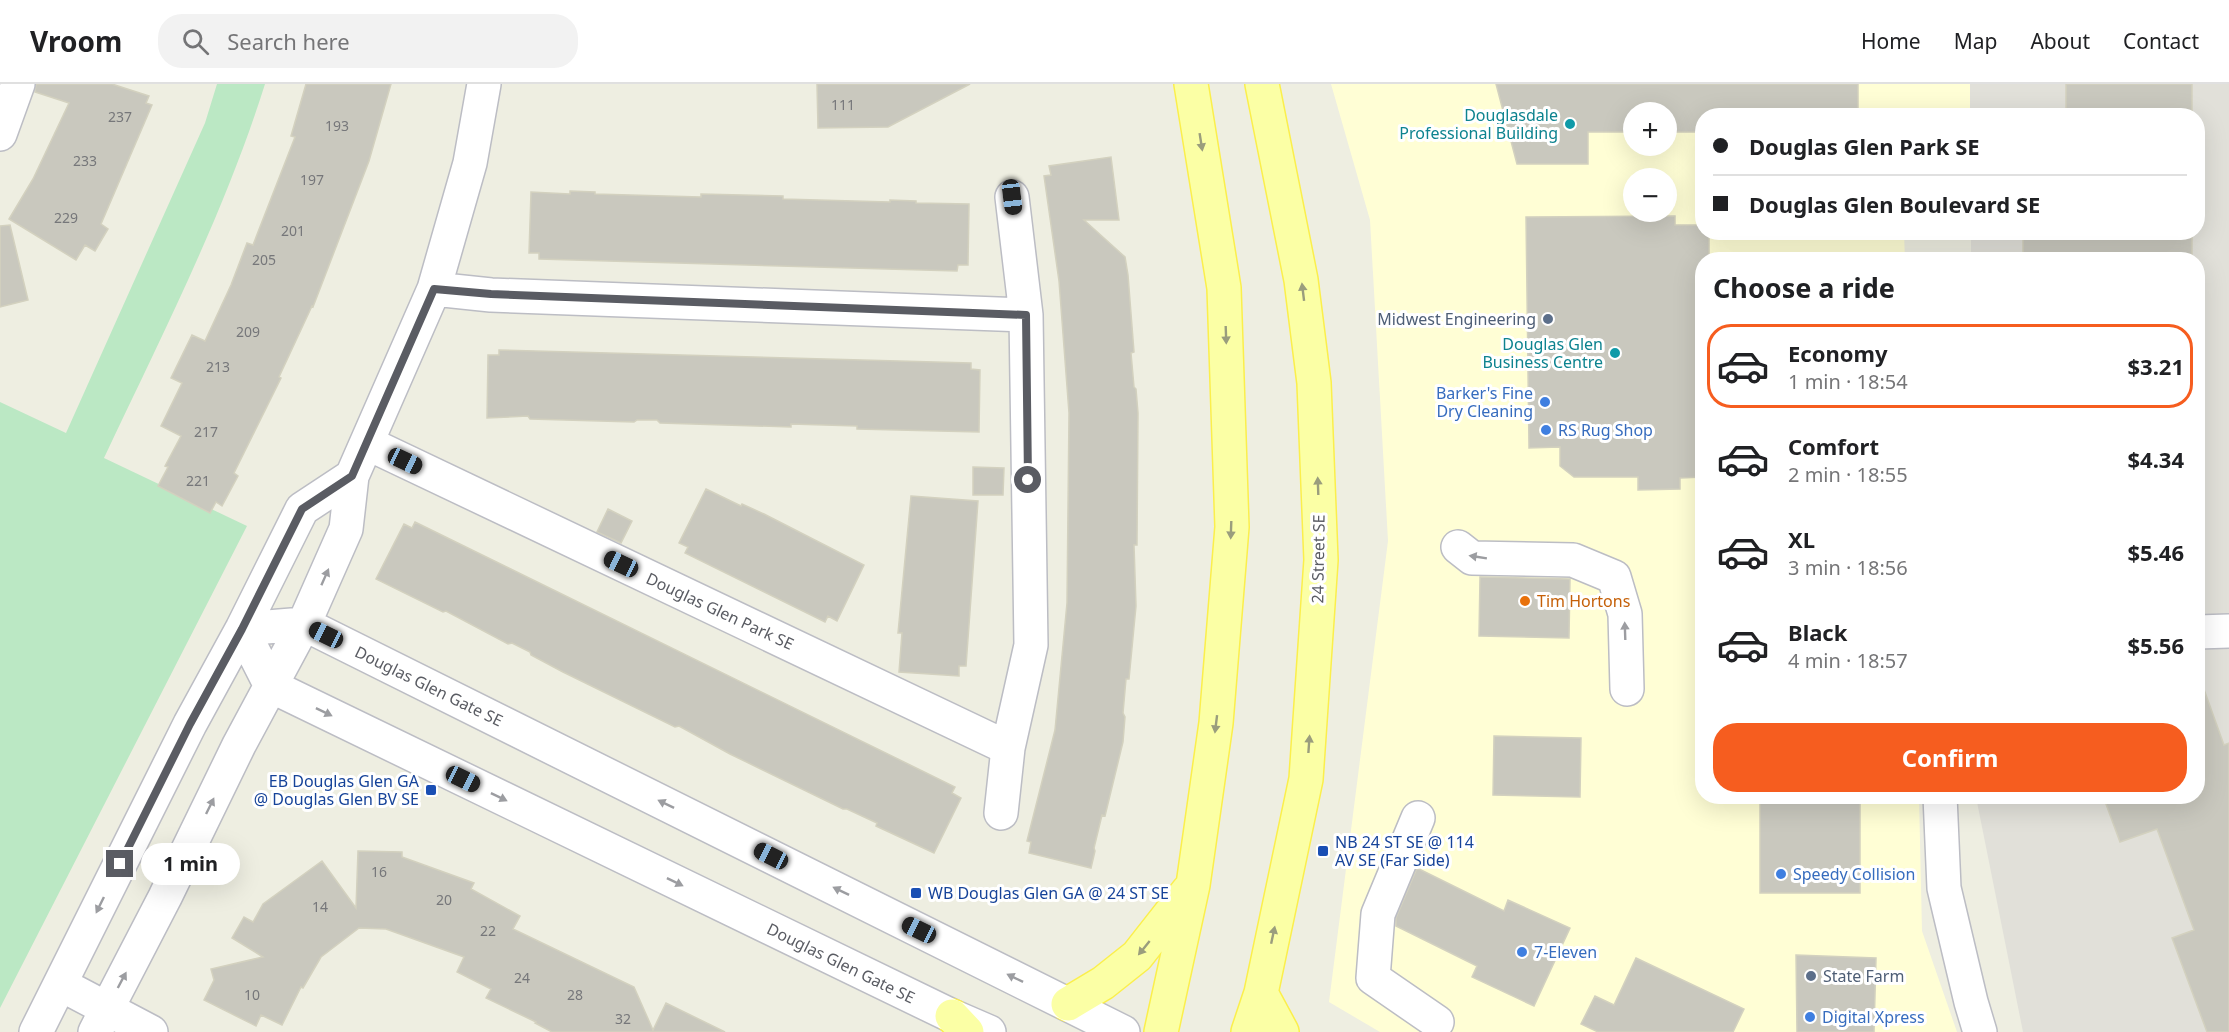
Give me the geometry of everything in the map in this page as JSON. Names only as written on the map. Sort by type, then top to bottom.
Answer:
[{"type":"main road","points":[[1161,1032],[1192,885],[1216,723],[1232,527],[1224,288],[1191,84]]},
{"type":"main road","name":"24 Street SE","points":[[1248,1032],[1261,993],[1306,779],[1321,560],[1314,383],[1301,280],[1262,84]]},
{"type":"main road","points":[[1068,1004],[1102,983],[1137,956],[1192,885]]},
{"type":"main road","points":[[1261,993],[1282,1032]]},
{"type":"street","points":[[0,134],[18,84]]},
{"type":"street","points":[[101,1021],[239,745],[304,624],[346,529],[352,476],[434,289],[470,163],[484,84]]},
{"type":"street","points":[[1001,813],[1008,748],[1031,645],[1026,315],[1012,197]]},
{"type":"street","points":[[434,289],[491,294],[1026,315]]},
{"type":"street","name":"Douglas Glen Park SE","points":[[367,443],[1008,748]]},
{"type":"street","points":[[36,1032],[190,724],[242,629],[302,509],[352,476]]},
{"type":"street","points":[[1458,548],[1472,558],[1573,560],[1614,577],[1625,615],[1627,689]]},
{"type":"street","points":[[242,629],[304,624]]},
{"type":"street","name":"Douglas Glen Gate SE","points":[[304,624],[1123,1032]]},
{"type":"street","points":[[242,629],[271,686]]},
{"type":"street","points":[[2205,632],[2229,631]]},
{"type":"street","name":"Douglas Glen Gate SE","points":[[271,686],[960,1024],[989,1032]]},
{"type":"street","points":[[1940,804],[1944,888],[1980,1032]]},
{"type":"street","points":[[1418,818],[1378,914],[1373,978],[1437,1022]]},
{"type":"street","points":[[60,984],[101,1021],[152,1032]]},
{"type":"shaded area","points":[[217,84],[265,84],[231,180],[211,227],[170,320],[104,458],[247,526],[0,1008],[0,402],[66,433],[205,123]]},
{"type":"shaded area","points":[[1331,84],[1970,84],[1970,108],[1695,108],[1695,240],[1904,240],[1905,252],[1695,252],[1695,804],[1919,804],[1922,931],[1957,1032],[1380,1032],[1329,1002],[1388,541],[1370,220]]},
{"type":"shaded area","points":[[1970,84],[2229,84],[2229,1032],[2023,1032],[1977,804],[2205,804],[2205,252],[1971,252],[1971,240],[2205,240],[2205,108],[1970,108]]},
{"type":"building","points":[[36,84],[112,84],[149,96],[146,103],[152,105],[101,224],[108,229],[95,251],[85,245],[76,260],[9,219],[33,179],[69,103],[35,92]]},
{"type":"building","points":[[306,84],[391,84],[369,161],[313,307],[234,473],[238,476],[222,506],[216,502],[210,513],[158,486],[168,467],[165,466],[181,436],[161,426],[182,383],[171,378],[192,335],[205,341],[231,285],[247,243],[253,245],[295,137],[291,136]]},
{"type":"building","points":[[817,84],[970,84],[888,127],[818,128]]},
{"type":"building","name":"Douglasdale Professional Building","points":[[1496,84],[1858,84],[1858,108],[1695,108],[1695,132],[1677,132],[1677,102],[1623,102],[1623,132],[1588,132],[1588,164],[1517,164]]},
{"type":"building","points":[[2066,84],[2192,84],[2192,108],[2066,108]]},
{"type":"building","points":[[1111,157],[1119,220],[1084,220],[1125,257],[1128,275],[1134,352],[1131,353],[1138,413],[1137,545],[1134,545],[1136,606],[1129,679],[1126,679],[1123,742],[1105,816],[1102,815],[1091,868],[1029,853],[1031,842],[1027,841],[1055,730],[1067,603],[1069,413],[1059,281],[1044,176],[1051,175],[1049,166]]},
{"type":"building","points":[[570,191],[595,192],[595,194],[701,197],[701,194],[783,196],[783,199],[890,202],[890,200],[969,204],[968,265],[958,265],[957,271],[539,259],[539,253],[529,253],[531,192],[570,194]]},
{"type":"building","name":"Douglas Glen Business Centre","points":[[1623,216],[1623,222],[1675,222],[1675,225],[1695,225],[1695,240],[1709,240],[1709,252],[1695,252],[1695,477],[1680,478],[1680,489],[1638,490],[1638,477],[1574,477],[1560,466],[1560,447],[1529,448],[1526,217]]},
{"type":"building","points":[[10,225],[28,300],[0,307],[0,226]]},
{"type":"building","points":[[2023,240],[2192,240],[2192,252],[2023,252]]},
{"type":"building","points":[[499,350],[971,363],[971,369],[980,370],[979,432],[857,429],[857,426],[791,424],[791,427],[660,423],[657,420],[634,422],[530,419],[528,416],[487,418],[488,355],[499,355]]},
{"type":"building","points":[[973,467],[1004,468],[1003,495],[973,495]]},
{"type":"building","points":[[706,489],[764,514],[864,565],[837,621],[828,616],[825,622],[685,553],[688,547],[679,543]]},
{"type":"building","points":[[911,496],[978,501],[966,666],[959,666],[959,676],[899,672],[902,633],[898,633]]},
{"type":"building","points":[[608,509],[632,521],[621,543],[597,532]]},
{"type":"building","points":[[415,522],[955,787],[952,793],[961,798],[934,853],[876,826],[877,823],[730,754],[679,726],[675,727],[563,672],[512,643],[508,644],[446,611],[443,612],[376,579],[404,524],[412,528]]},
{"type":"building","name":"Tim Hortons","points":[[1480,577],[1570,579],[1569,638],[1479,636]]},
{"type":"building","points":[[2205,692],[2224,745],[2229,743],[2229,1032],[2207,1032],[2172,938],[2194,930],[2157,829],[2120,842],[2106,804],[2205,804]]},
{"type":"building","points":[[1494,736],[1581,738],[1580,797],[1493,795]]},
{"type":"building","points":[[1760,804],[1860,804],[1860,893],[1760,893]]},
{"type":"building","points":[[358,851],[402,852],[402,857],[474,883],[471,889],[520,916],[513,929],[634,987],[653,1030],[666,1003],[725,1032],[552,1032],[486,998],[491,989],[457,972],[464,957],[386,929],[359,928],[321,957],[303,988],[301,987],[282,1025],[261,1015],[256,1026],[204,1000],[214,980],[211,969],[263,957],[232,938],[244,917],[253,922],[263,904],[322,861],[356,908]]},
{"type":"building","points":[[1417,868],[1504,911],[1508,900],[1570,928],[1534,1006],[1472,977],[1477,966],[1396,926],[1396,918]]},
{"type":"building","points":[[1796,955],[1876,958],[1874,1032],[1797,1032]]},
{"type":"building","points":[[1636,958],[1744,1009],[1733,1032],[1598,1032],[1581,1024],[1595,996],[1614,1005]]},
{"type":"place","name":"Douglasdale Professional Building","points":[[1570,124]]},
{"type":"place","name":"Midwest Engineering","points":[[1548,319]]},
{"type":"place","name":"Douglas Glen Business Centre","points":[[1615,353]]},
{"type":"place","name":"Barker's Fine Dry Cleaning","points":[[1545,402]]},
{"type":"place","name":"RS Rug Shop","points":[[1546,430]]},
{"type":"place","name":"Tim Hortons","points":[[1525,601]]},
{"type":"place","name":"EB Douglas Glen GA @ Douglas Glen BV SE","points":[[431,790]]},
{"type":"place","name":"NB 24 ST SE @ 114 AV SE (Far Side)","points":[[1323,851]]},
{"type":"place","name":"Speedy Collision","points":[[1781,874]]},
{"type":"place","name":"WB Douglas Glen GA @ 24 ST SE","points":[[916,893]]},
{"type":"place","name":"7-Eleven","points":[[1522,952]]},
{"type":"place","name":"State Farm","points":[[1811,976]]},
{"type":"place","name":"Digital Xpress","points":[[1810,1017]]},
{"type":"route","points":[[120,864],[302,509],[352,476],[434,289],[491,294],[1026,315],[1028,480]]}]
